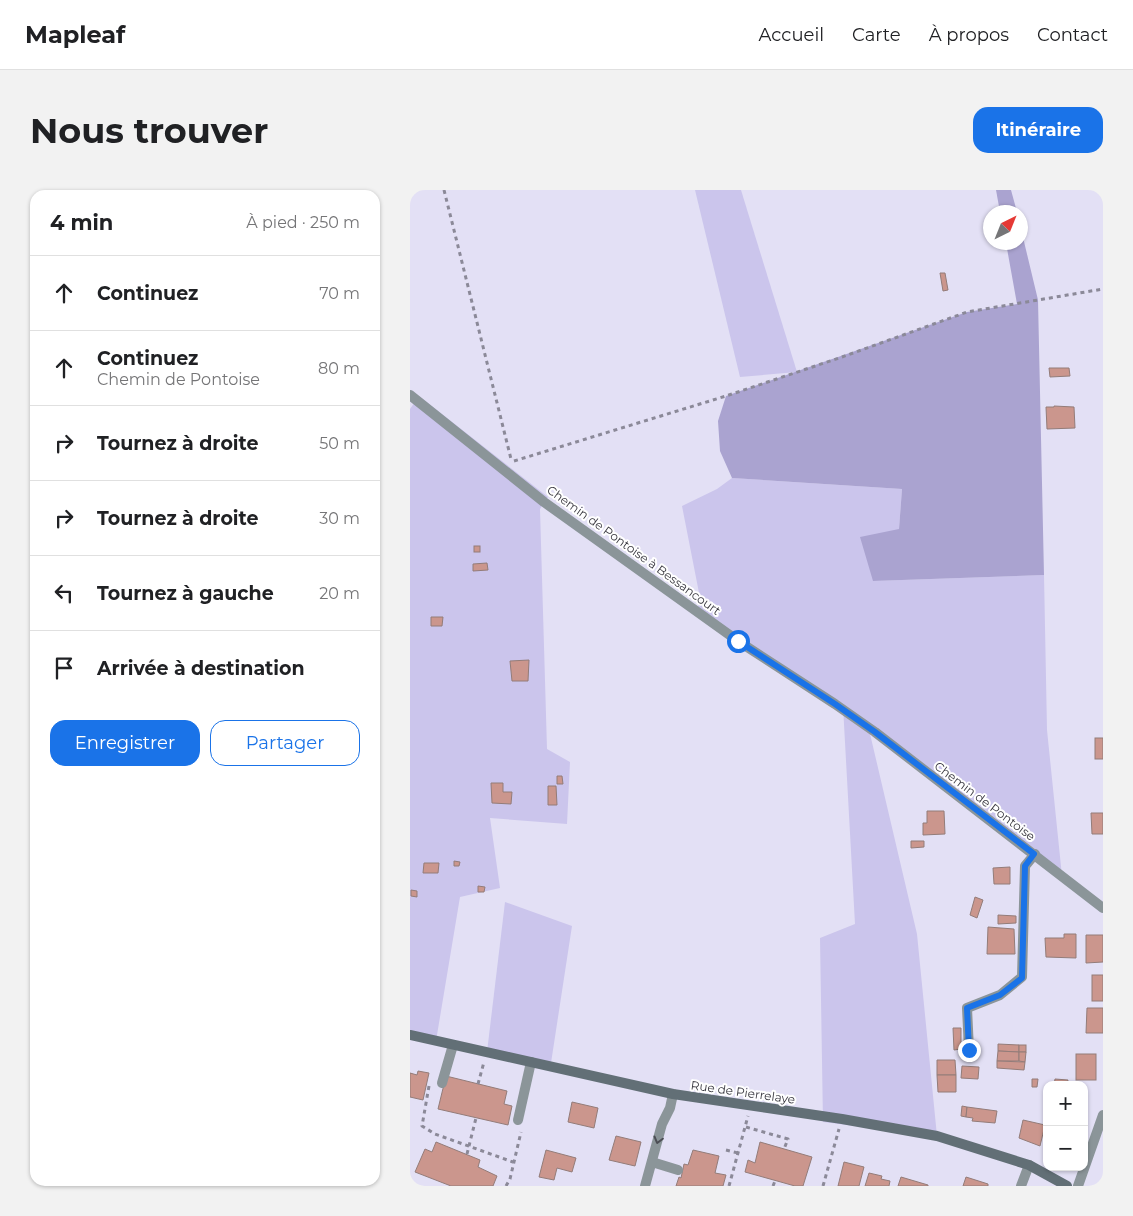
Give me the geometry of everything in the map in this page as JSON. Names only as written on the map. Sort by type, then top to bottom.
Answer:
[{"type":"main road","name":"Rue de Pierrelaye","points":[[410,1035],[673,1094],[842,1119],[936,1136],[1029,1166],[1067,1186]]},
{"type":"street","name":"Chemin de Pontoise à Bessancourt","points":[[410,396],[552,508],[738,641],[875,732]]},
{"type":"street","name":"Chemin de Pontoise","points":[[875,732],[1103,908]]},
{"type":"street","points":[[969,1050],[967,1008],[1000,995],[1022,978],[1025,866],[1034,854]]},
{"type":"street","points":[[442,1083],[453,1045]]},
{"type":"street","points":[[518,1120],[531,1062]]},
{"type":"street","points":[[645,1186],[662,1124],[670,1108],[673,1094]]},
{"type":"street","points":[[1078,1186],[1103,1115]]},
{"type":"street","points":[[652,1162],[678,1170]]},
{"type":"street","points":[[1021,1186],[1029,1166]]},
{"type":"path","points":[[444,190],[511,462],[726,396],[967,312],[1103,289]]},
{"type":"path","points":[[478,1084],[486,1052]]},
{"type":"path","points":[[430,1079],[422,1126],[435,1134],[513,1162]]},
{"type":"path","points":[[730,1186],[751,1106]]},
{"type":"path","points":[[467,1154],[476,1118]]},
{"type":"path","points":[[823,1186],[842,1119]]},
{"type":"path","points":[[506,1186],[510,1179],[523,1125],[518,1120]]},
{"type":"path","points":[[746,1127],[788,1140],[784,1149]]},
{"type":"path","points":[[726,1150],[738,1153]]},
{"type":"path","points":[[774,1186],[775,1181]]},
{"type":"shaded area","points":[[695,190],[741,190],[797,372],[740,377]]},
{"type":"shaded area","points":[[996,190],[1011,190],[1015,205],[999,205]]},
{"type":"shaded area","points":[[1007,250],[1026,250],[1038,300],[1044,575],[873,581],[860,537],[899,529],[902,489],[732,478],[720,451],[718,421],[726,396],[967,312],[1017,304]]},
{"type":"shaded area","points":[[419,396],[548,497],[540,509],[547,749],[570,762],[567,824],[490,818],[500,888],[460,897],[436,1041],[410,1035],[410,409]]},
{"type":"shaded area","points":[[732,478],[902,489],[899,529],[873,581],[1044,575],[1047,730],[1062,876],[867,721],[917,934],[937,1136],[823,1122],[820,938],[855,924],[843,706],[738,641],[697,607],[701,603],[682,506],[717,489]]},
{"type":"shaded area","points":[[505,902],[572,926],[551,1063],[487,1052]]},
{"type":"building","points":[[940,273],[945,273],[948,290],[943,291]]},
{"type":"building","points":[[1049,368],[1069,368],[1070,376],[1050,377]]},
{"type":"building","points":[[1046,407],[1074,407],[1075,428],[1047,429]]},
{"type":"building","points":[[474,546],[480,546],[480,552],[474,552]]},
{"type":"building","points":[[487,563],[488,570],[473,571],[473,564]]},
{"type":"building","points":[[431,617],[443,617],[442,626],[431,626]]},
{"type":"building","points":[[529,660],[528,681],[512,681],[510,661]]},
{"type":"building","points":[[1095,738],[1103,738],[1103,759],[1095,759]]},
{"type":"building","points":[[557,776],[562,776],[563,784],[557,784]]},
{"type":"building","points":[[491,783],[503,783],[503,792],[512,792],[511,804],[492,803]]},
{"type":"building","points":[[548,786],[556,786],[557,805],[548,805]]},
{"type":"building","points":[[927,811],[944,811],[945,834],[923,835],[923,823],[927,823]]},
{"type":"building","points":[[1091,813],[1103,813],[1103,834],[1092,834]]},
{"type":"building","points":[[911,841],[924,841],[924,847],[911,848]]},
{"type":"building","points":[[454,861],[460,862],[459,866],[454,866]]},
{"type":"building","points":[[424,863],[439,863],[438,873],[423,873]]},
{"type":"building","points":[[1010,867],[1010,884],[994,884],[993,868]]},
{"type":"building","points":[[478,886],[485,887],[484,892],[478,892]]},
{"type":"building","points":[[411,890],[417,891],[417,897],[411,896]]},
{"type":"building","points":[[975,897],[983,900],[977,918],[970,915]]},
{"type":"building","points":[[998,915],[1016,916],[1016,923],[998,924]]},
{"type":"building","points":[[988,927],[1014,929],[1015,954],[987,954]]},
{"type":"building","points":[[1064,934],[1076,934],[1076,958],[1046,957],[1045,938],[1064,938]]},
{"type":"building","points":[[1086,935],[1103,935],[1103,962],[1086,963]]},
{"type":"building","points":[[1092,975],[1103,975],[1103,1001],[1092,1001]]},
{"type":"building","points":[[1087,1008],[1103,1008],[1103,1033],[1086,1033]]},
{"type":"building","points":[[953,1028],[961,1028],[961,1049],[954,1050]]},
{"type":"building","points":[[998,1044],[1019,1045],[1019,1052],[998,1051]]},
{"type":"building","points":[[1019,1045],[1026,1045],[1026,1052],[1019,1052]]},
{"type":"building","points":[[998,1051],[1019,1052],[1019,1061],[997,1061]]},
{"type":"building","points":[[1019,1052],[1026,1052],[1025,1062],[1019,1061]]},
{"type":"building","points":[[1076,1054],[1096,1054],[1096,1080],[1076,1080]]},
{"type":"building","points":[[937,1060],[955,1060],[956,1075],[937,1075]]},
{"type":"building","points":[[997,1061],[1025,1062],[1024,1070],[997,1068]]},
{"type":"building","points":[[962,1066],[979,1067],[978,1079],[961,1078]]},
{"type":"building","points":[[418,1071],[429,1073],[423,1100],[410,1097],[410,1073],[417,1075]]},
{"type":"building","points":[[937,1075],[956,1075],[956,1092],[938,1092]]},
{"type":"building","points":[[446,1076],[507,1091],[504,1104],[512,1106],[508,1125],[438,1109]]},
{"type":"building","points":[[1032,1079],[1038,1079],[1037,1087],[1032,1087]]},
{"type":"building","points":[[1055,1079],[1068,1080],[1068,1081],[1055,1081]]},
{"type":"building","points":[[572,1102],[598,1108],[594,1128],[568,1122]]},
{"type":"building","points":[[962,1106],[967,1107],[966,1117],[961,1116]]},
{"type":"building","points":[[967,1107],[997,1111],[995,1123],[972,1121],[973,1118],[966,1117]]},
{"type":"building","points":[[1023,1120],[1043,1125],[1040,1146],[1019,1138]]},
{"type":"building","points":[[616,1136],[641,1142],[635,1166],[609,1160]]},
{"type":"building","points":[[436,1142],[480,1160],[478,1167],[497,1176],[493,1186],[451,1186],[415,1172],[425,1149],[432,1152]]},
{"type":"building","points":[[760,1142],[812,1157],[803,1186],[795,1186],[745,1172],[748,1160],[755,1163]]},
{"type":"building","points":[[546,1150],[576,1158],[572,1172],[557,1168],[554,1180],[539,1177]]},
{"type":"building","points":[[693,1150],[719,1156],[715,1173],[726,1175],[723,1186],[676,1186],[679,1177],[681,1178],[684,1164],[688,1165]]},
{"type":"building","points":[[844,1162],[864,1167],[859,1186],[838,1186]]},
{"type":"building","points":[[869,1173],[882,1176],[881,1179],[890,1181],[889,1186],[865,1186]]},
{"type":"building","points":[[901,1177],[928,1185],[928,1186],[898,1186]]},
{"type":"building","points":[[966,1177],[988,1184],[988,1186],[963,1186]]},
{"type":"route","points":[[738,641],[875,732],[1034,854],[1025,866],[1022,978],[1000,995],[967,1008],[969,1050]]}]
